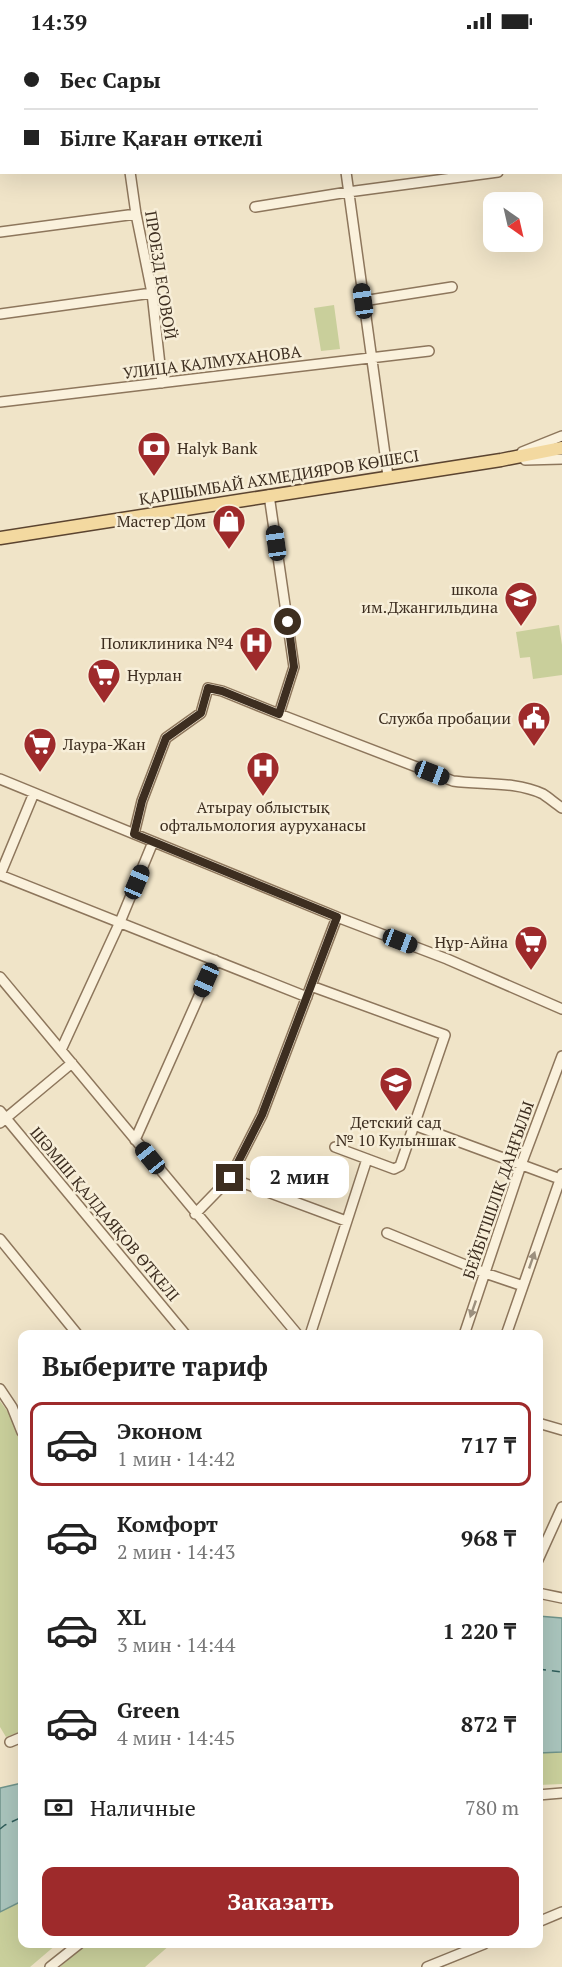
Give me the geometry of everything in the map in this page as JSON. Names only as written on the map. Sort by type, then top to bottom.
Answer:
[{"type":"main road","name":"ҚАРШЫМБАЙ АХМЕДИЯРОВ КӨШЕСІ","points":[[0,538],[501,460],[562,448]]},
{"type":"street","name":"ПРОЕЗД ЕСОВОЙ","points":[[130,174],[152,293],[162,383]]},
{"type":"street","points":[[346,174],[388,476]]},
{"type":"street","points":[[255,207],[483,174]]},
{"type":"street","points":[[0,232],[136,214]]},
{"type":"street","points":[[363,301],[452,286]]},
{"type":"street","points":[[0,314],[152,293]]},
{"type":"street","name":"УЛИЦА КАЛМУХАНОВА","points":[[0,402],[429,351]]},
{"type":"street","points":[[501,460],[562,436]]},
{"type":"street","points":[[501,460],[562,459]]},
{"type":"street","points":[[269,495],[294,667],[279,714]]},
{"type":"street","points":[[134,834],[142,801],[166,738],[201,713],[208,688],[222,691],[453,781],[512,785],[543,794],[562,808]]},
{"type":"street","points":[[0,779],[337,917],[447,959],[562,1009]]},
{"type":"street","points":[[34,793],[0,875],[307,998]]},
{"type":"street","points":[[61,1050],[120,922],[153,842]]},
{"type":"street","points":[[195,1214],[230,1178],[262,1115],[337,917]]},
{"type":"street","points":[[135,1140],[215,960]]},
{"type":"street","points":[[0,976],[195,1214],[294,1330]]},
{"type":"street","points":[[311,986],[445,1035],[400,1166],[394,1168],[335,1148]]},
{"type":"street","name":"БЕЙБІТШІЛІК ДАҢҒЫЛЫ","points":[[466,1330],[521,1165],[562,1056]]},
{"type":"street","points":[[2,1118],[72,1063]]},
{"type":"street","name":"ШӘМШІ ҚАЛДАЯҚОВ ӨТКЕЛІ","points":[[2,1118],[182,1330]]},
{"type":"street","points":[[414,1125],[521,1165],[561,1177],[508,1330]]},
{"type":"street","points":[[312,1330],[367,1159]]},
{"type":"street","points":[[230,1178],[346,1221]]},
{"type":"street","points":[[387,1233],[523,1286]]},
{"type":"street","points":[[0,1239],[74,1330]]},
{"type":"street","points":[[0,1389],[12,1407],[18,1422]]},
{"type":"street","points":[[543,1424],[562,1430]]},
{"type":"street","points":[[543,1549],[562,1507]]},
{"type":"street","points":[[543,1594],[562,1598]]},
{"type":"street","points":[[10,1742],[18,1739]]},
{"type":"street","points":[[543,1795],[562,1793]]},
{"type":"street","points":[[543,1920],[562,1912]]},
{"type":"street","points":[[50,1967],[74,1948]]},
{"type":"street","points":[[427,1967],[474,1948]]},
{"type":"green space","points":[[334,305],[340,349],[321,351],[314,308]]},
{"type":"green space","points":[[559,625],[562,675],[533,679],[530,657],[520,658],[516,632]]},
{"type":"green space","points":[[0,1401],[10,1415],[18,1437],[18,1732],[6,1737],[0,1727]]},
{"type":"green space","points":[[562,1752],[562,1784],[543,1785],[543,1753]]},
{"type":"green space","points":[[18,1903],[18,1948],[52,1948],[30,1967],[0,1967],[0,1912]]},
{"type":"green space","points":[[81,1948],[166,1948],[145,1967],[60,1967]]},
{"type":"water","points":[[543,1616],[562,1618],[562,1752],[543,1753]]},
{"type":"water","points":[[18,1784],[18,1903],[0,1912],[0,1788]]},
{"type":"ferry route","points":[[543,1670],[562,1672]]},
{"type":"ferry route","points":[[0,1829],[18,1819]]},
{"type":"place","name":"Halyk Bank","points":[[154,477]]},
{"type":"place","name":"Мастер Дом","points":[[229,550]]},
{"type":"place","name":"школа им.Джангильдина","points":[[521,627]]},
{"type":"place","name":"Поликлиника №4","points":[[256,672]]},
{"type":"place","name":"Нурлан","points":[[104,704]]},
{"type":"place","name":"Служба пробации","points":[[534,747]]},
{"type":"place","name":"Лаура-Жан","points":[[40,773]]},
{"type":"place","name":"Атырау облыстық офтальмология ауруханасы","points":[[263,797]]},
{"type":"place","name":"Нұр-Айна","points":[[531,971]]},
{"type":"place","name":"Детский сад № 10 Кулыншак","points":[[396,1112]]},
{"type":"route","points":[[230,1178],[262,1115],[337,917],[134,834],[142,801],[166,738],[201,713],[208,688],[222,691],[279,714],[294,667],[288,622]]}]
